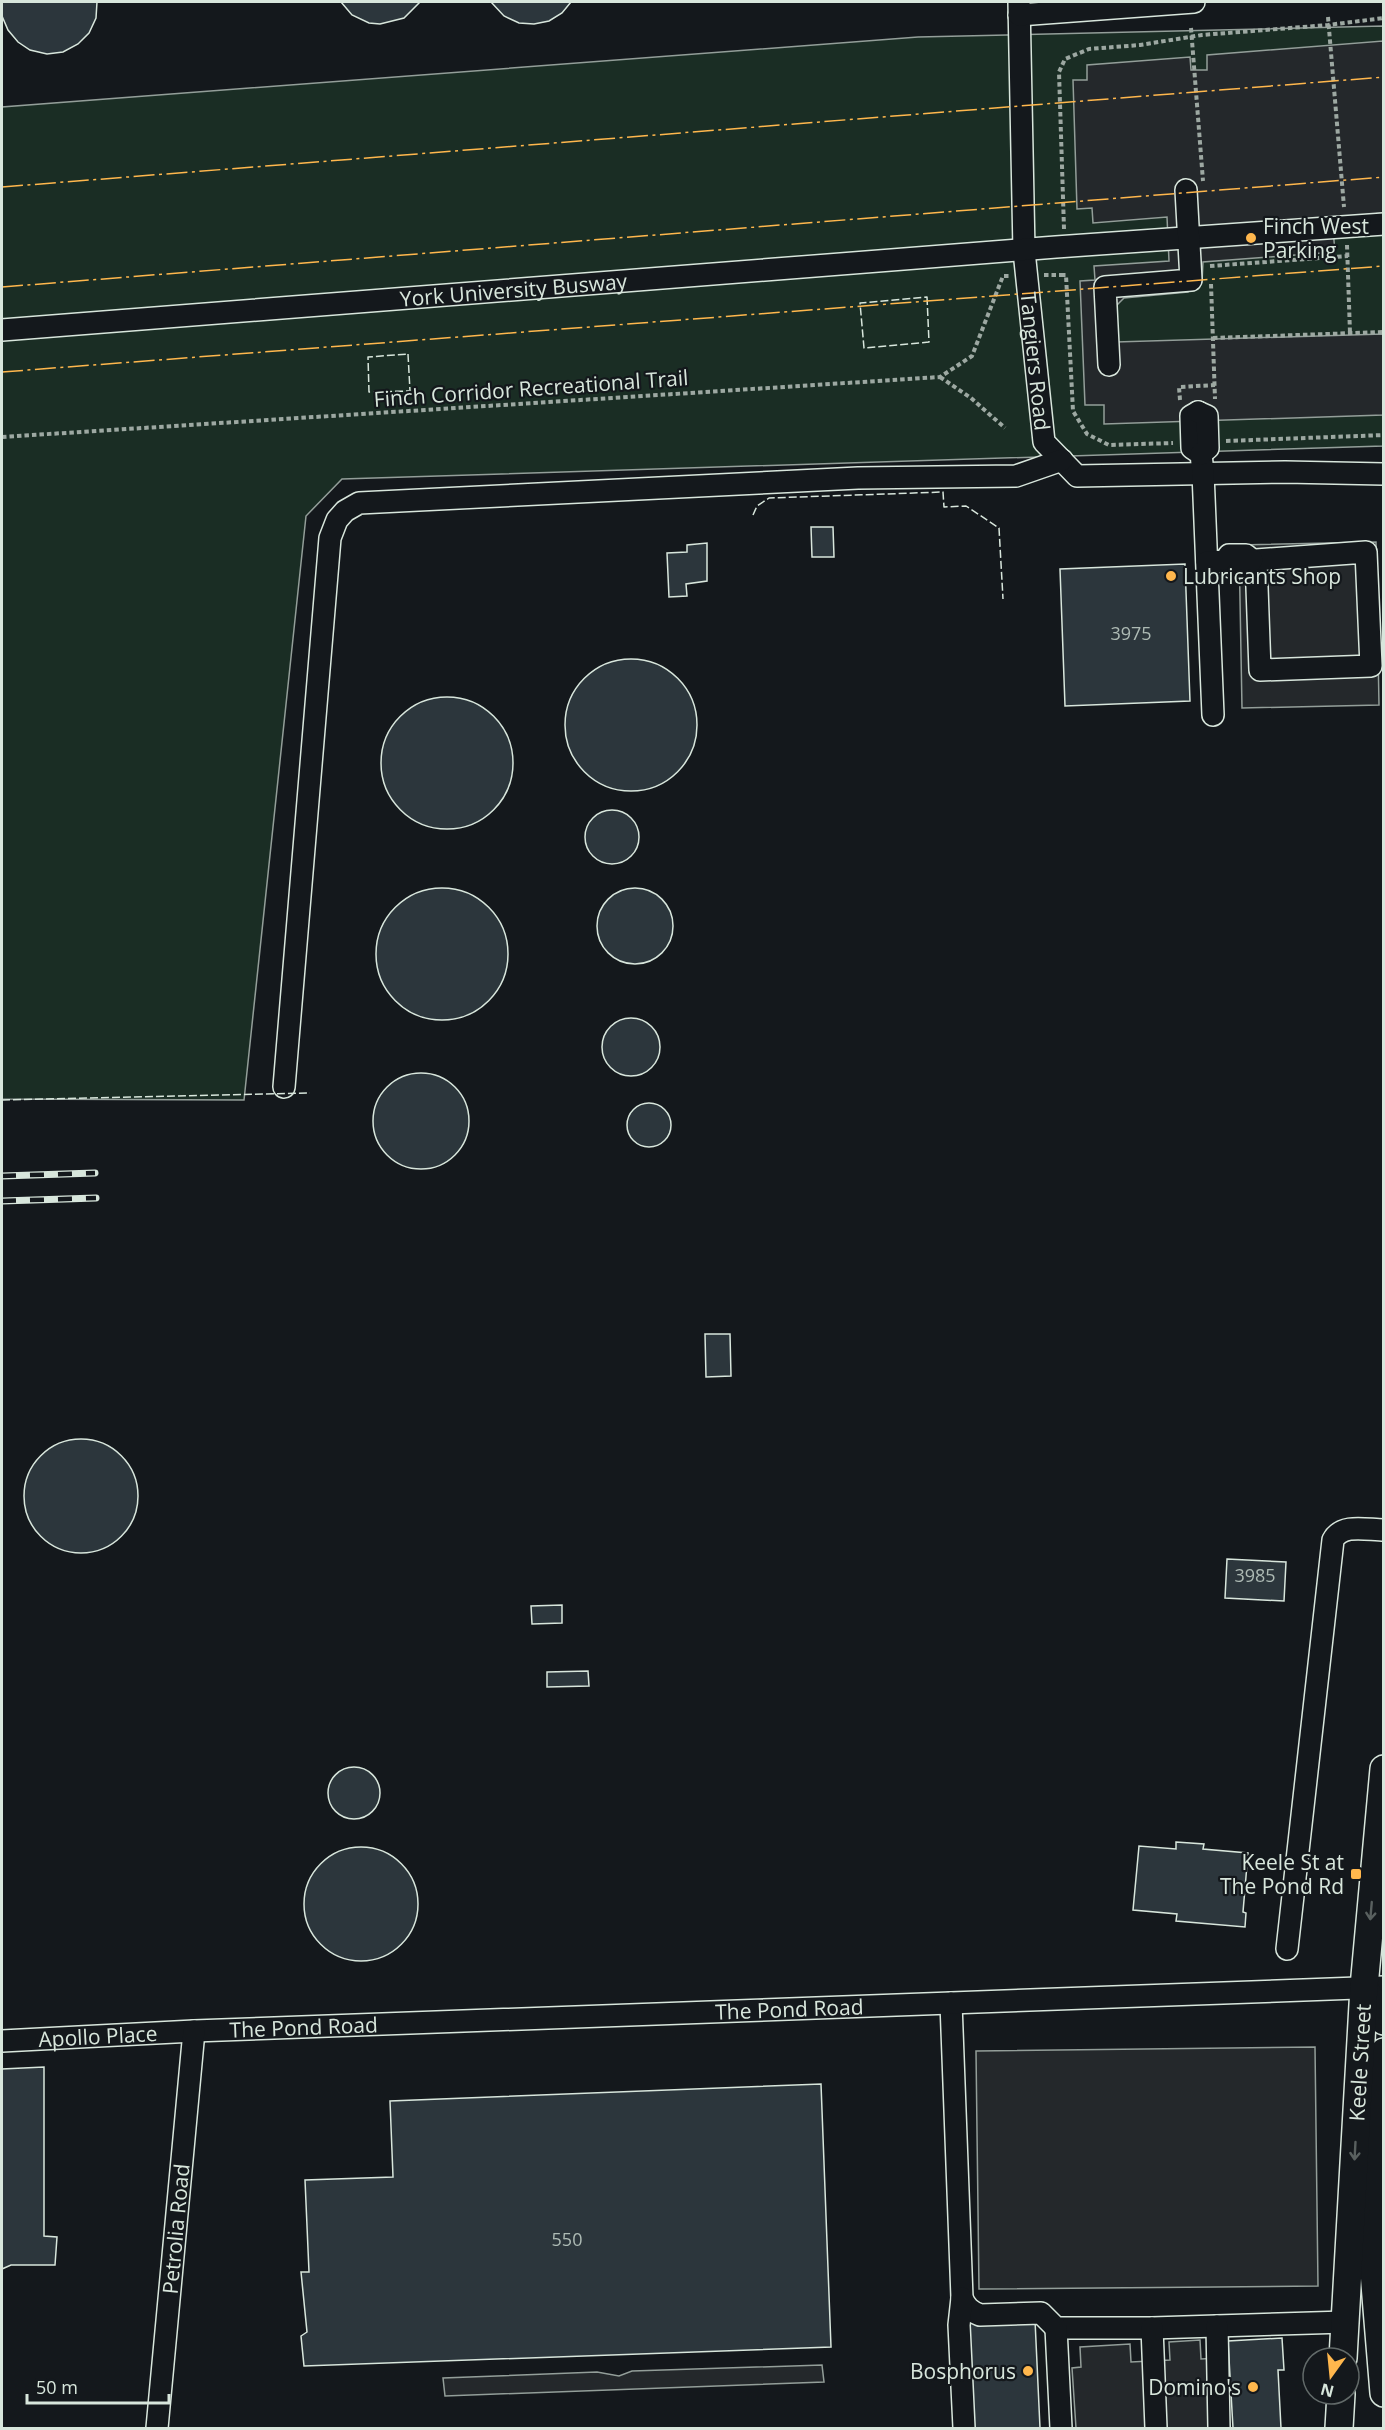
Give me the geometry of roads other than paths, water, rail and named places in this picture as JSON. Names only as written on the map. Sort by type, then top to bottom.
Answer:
[{"type":"main road","name":"Keele Street","points":[[1344,2346],[1374,1987],[1383,1769]]},
{"type":"main road","points":[[1374,1987],[1383,2021]]},
{"type":"main road","points":[[1383,2052],[1373,2199],[1374,2272],[1383,2393]]},
{"type":"main road","points":[[1339,2428],[1340,2406]]},
{"type":"street","points":[[1019,8],[1194,2]]},
{"type":"street","name":"Tangiers Road","points":[[1019,8],[1024,251],[1044,442],[1077,476],[1202,464],[1382,473]]},
{"type":"street","points":[[1109,365],[1105,287],[1191,280],[1186,190]]},
{"type":"street","name":"York University Busway","points":[[2,330],[1383,224]]},
{"type":"street","points":[[1198,406],[1207,417],[1208,448],[1202,464],[1216,561],[1213,715]]},
{"type":"street","points":[[284,1088],[330,538],[337,520],[345,511],[359,503],[455,497],[858,478],[1016,476],[1062,460]]},
{"type":"street","points":[[1216,561],[1231,567],[1245,567],[1254,560],[1366,552],[1371,666],[1260,670],[1254,560]]},
{"type":"street","points":[[1287,1949],[1333,1540],[1336,1533],[1344,1529],[1383,1530]]},
{"type":"street","name":"The Pond Road","points":[[194,2031],[1374,1987]]},
{"type":"street","points":[[951,2003],[962,2298],[959,2325],[964,2428]]},
{"type":"street","name":"Apollo Place","points":[[2,2042],[194,2031]]},
{"type":"street","name":"Petrolia Road","points":[[157,2428],[194,2031]]},
{"type":"street","points":[[962,2298],[966,2307],[980,2315],[1041,2313],[1056,2328],[1060,2428]]},
{"type":"street","points":[[1056,2328],[1152,2328],[1345,2322]]},
{"type":"street","points":[[1217,2326],[1219,2428]]},
{"type":"street","points":[[1152,2328],[1156,2428]]},
{"type":"railway","points":[[2,1176],[95,1173]]},
{"type":"railway","points":[[2,1201],[96,1198]]},
{"type":"place","name":"Finch West Parking","points":[[1251,238]]},
{"type":"place","name":"Lubricants Shop","points":[[1171,576]]},
{"type":"place","name":"Keele St at The Pond Rd","points":[[1356,1874]]},
{"type":"place","name":"Bosphorus","points":[[1028,2371]]},
{"type":"place","name":"Domino's","points":[[1253,2387]]}]
